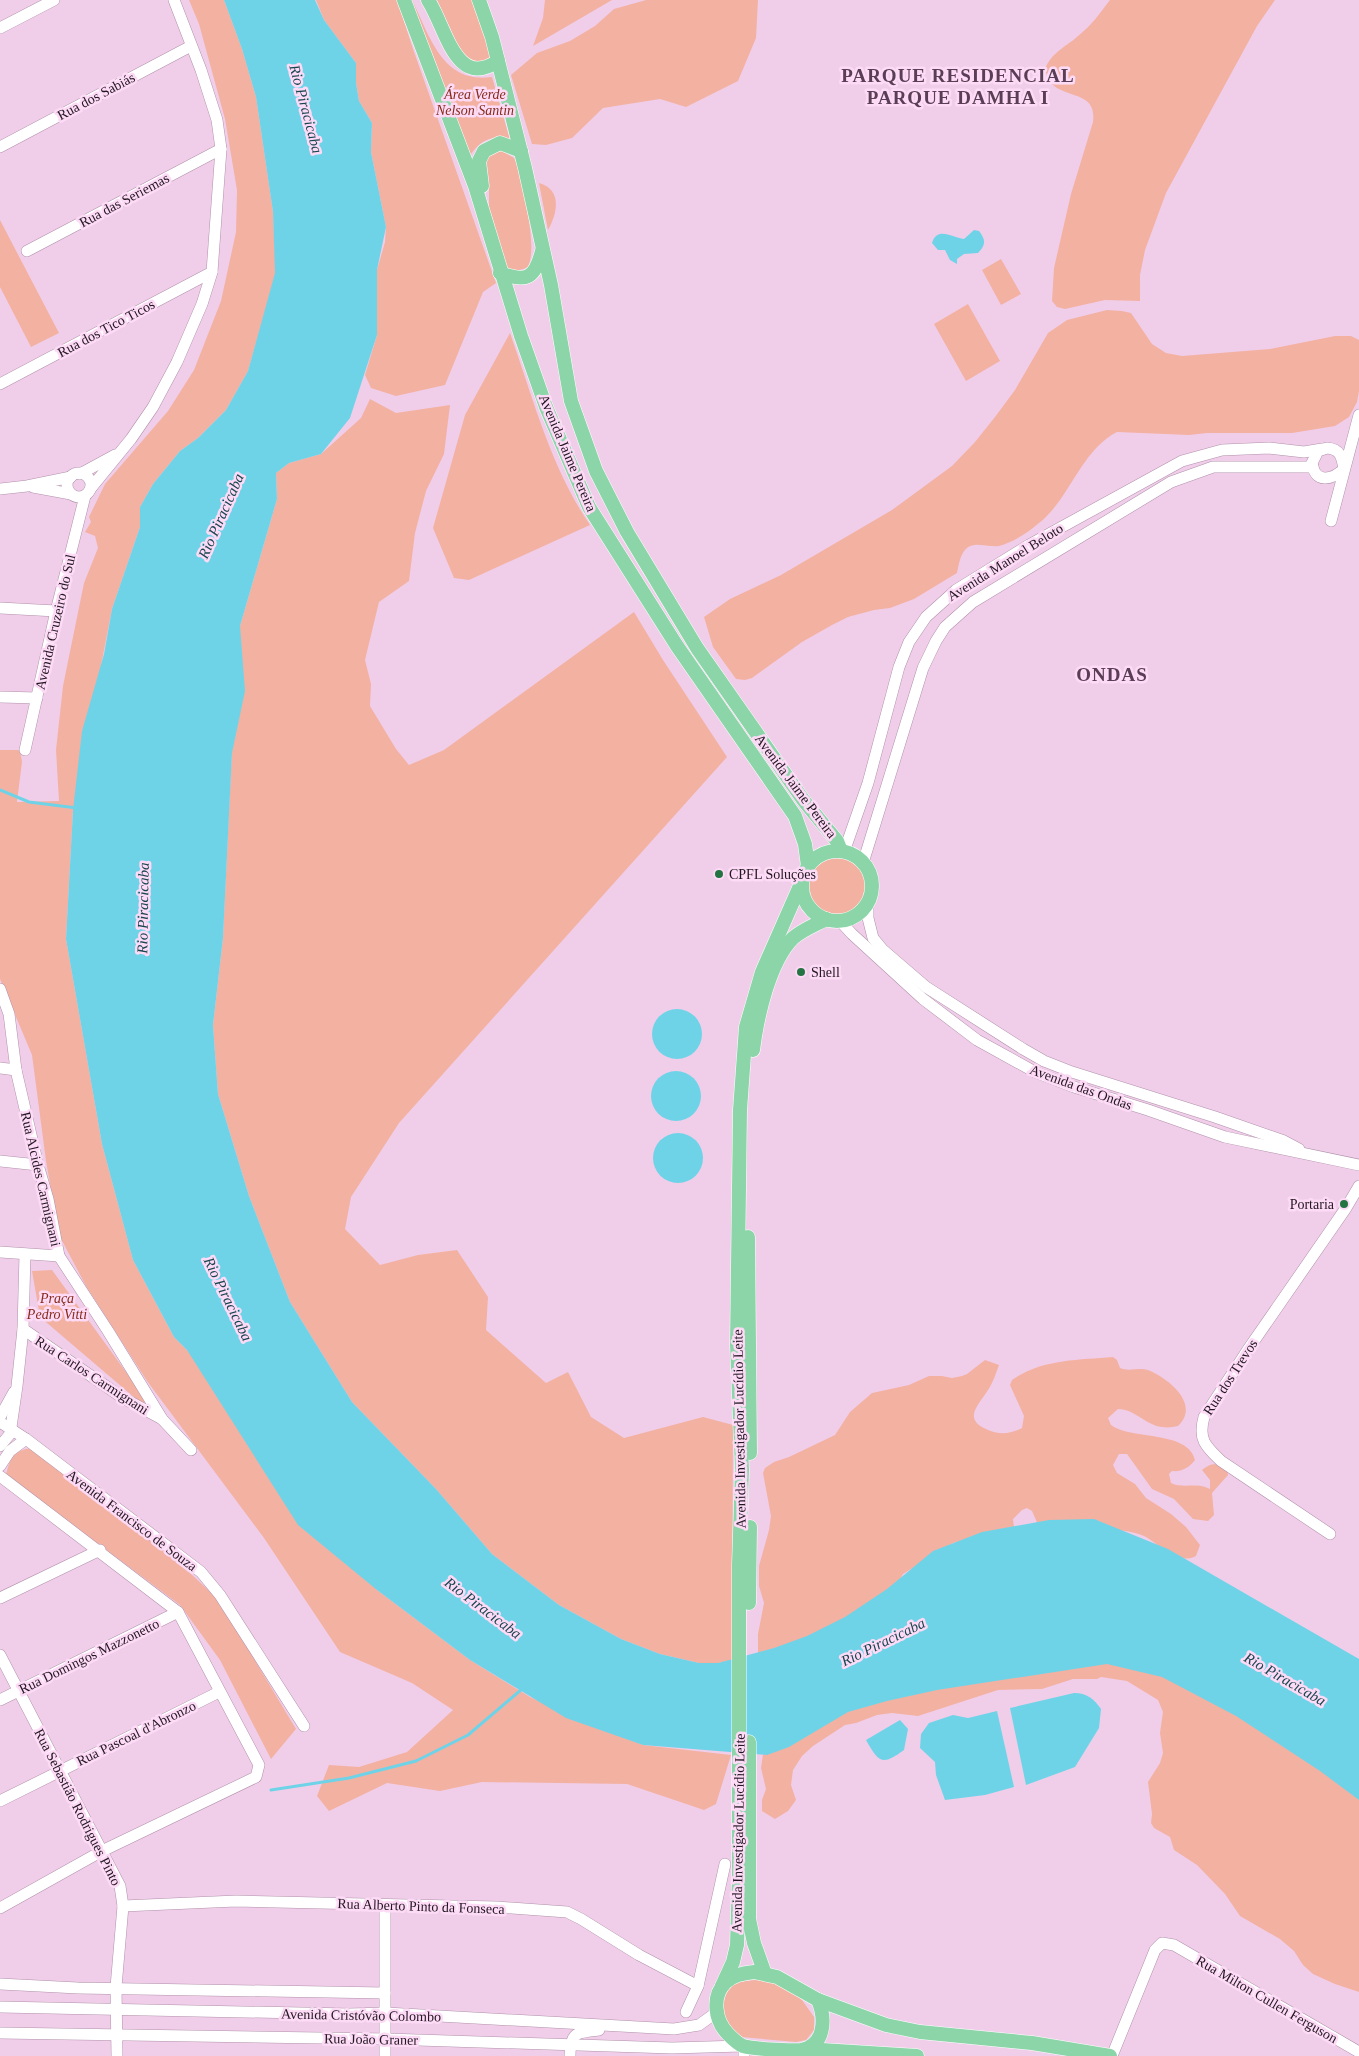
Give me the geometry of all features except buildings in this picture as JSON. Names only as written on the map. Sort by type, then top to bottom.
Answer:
[{"type":"main road","name":"Avenida Jaime Pereira","points":[[404,0],[485,215],[500,273],[546,407],[589,507],[677,646],[795,816],[806,844],[808,866]]},
{"type":"main road","points":[[428,0],[456,57],[464,65],[474,70],[488,67],[498,61]]},
{"type":"main road","name":"Avenida Jaime Pereira","points":[[479,0],[490,30],[521,151],[551,285],[571,401],[596,471],[627,532],[697,648],[804,801],[837,841],[843,852]]},
{"type":"main road","points":[[485,215],[479,161],[484,150],[500,143],[521,151]]},
{"type":"main road","points":[[500,273],[514,278],[525,278],[537,269],[543,250]]},
{"type":"main road","points":[[843,852],[850,854],[863,863],[870,874],[872,888],[868,900],[857,914],[833,920],[813,912],[804,899],[802,890],[802,879],[808,866],[823,854],[843,852]]},
{"type":"main road","name":"Avenida Investigador Lucídio Leite","points":[[765,1974],[754,1943],[749,1919],[745,1769],[742,1470],[737,1345],[740,1110],[746,1027],[762,972],[802,879]]},
{"type":"main road","name":"Avenida Investigador Lucídio Leite","points":[[744,1642],[751,1475],[748,1340],[748,1118],[753,1057],[762,1006],[776,962],[792,939],[833,920]]},
{"type":"main road","name":"Avenida Investigador Lucídio Leite","points":[[722,1986],[733,1962],[737,1945],[745,1769]]},
{"type":"main road","points":[[918,2056],[806,2049],[743,2049],[724,2030],[717,2012],[716,2002],[722,1986],[726,1982],[740,1974],[754,1972],[777,1977],[818,2000],[886,2025],[920,2032],[1032,2043],[1111,2056]]},
{"type":"main road","points":[[806,2049],[815,2043],[822,2029],[823,2018],[818,2000]]},
{"type":"street","points":[[0,28],[54,0]]},
{"type":"street","name":"Avenida Cruzeiro do Sul","points":[[25,750],[56,611],[88,492],[121,452],[153,407],[177,362],[202,304],[212,272],[221,149],[216,120],[201,70],[174,0]]},
{"type":"street","name":"Rua dos Sabiás","points":[[0,147],[191,46]]},
{"type":"street","name":"Rua das Seriemas","points":[[27,251],[221,149]]},
{"type":"street","name":"Rua dos Tico Ticos","points":[[0,384],[212,272]]},
{"type":"street","points":[[1331,521],[1359,414]]},
{"type":"street","name":"Avenida Manoel Beloto","points":[[843,852],[868,783],[899,667],[909,642],[926,617],[956,590],[1029,544],[1182,460],[1222,450],[1269,448],[1304,452],[1322,449]]},
{"type":"street","points":[[1327,448],[1337,450],[1343,459],[1344,470],[1329,479],[1319,476],[1313,467],[1315,454],[1327,448]]},
{"type":"street","name":"Avenida Cruzeiro do Sul","points":[[26,486],[76,475],[121,452]]},
{"type":"street","name":"Avenida Manoel Beloto","points":[[863,863],[923,668],[936,641],[946,626],[956,616],[990,590],[1087,534],[1171,482],[1192,473],[1213,467],[1313,467]]},
{"type":"street","points":[[0,489],[26,486],[81,497],[88,492],[89,478],[76,475],[67,486],[71,494]]},
{"type":"street","points":[[0,608],[56,611]]},
{"type":"street","points":[[0,697],[37,698]]},
{"type":"street","name":"Avenida das Ondas","points":[[868,900],[868,918],[873,938],[883,950],[926,986],[950,1003],[1044,1061],[1072,1072],[1284,1141],[1306,1154]]},
{"type":"street","name":"Avenida das Ondas","points":[[833,920],[852,934],[923,999],[968,1032],[1035,1072],[1225,1137],[1359,1165]]},
{"type":"street","name":"Rua Alcides Carmignani","points":[[0,989],[9,1014],[16,1070],[38,1165],[48,1199],[59,1256],[162,1419],[191,1450]]},
{"type":"street","points":[[968,1032],[980,1036],[1022,1058],[1033,1054]]},
{"type":"street","points":[[0,1068],[16,1070]]},
{"type":"street","points":[[1162,1115],[1206,1124],[1215,1117]]},
{"type":"street","points":[[1225,1137],[1234,1134],[1272,1142],[1284,1141]]},
{"type":"street","points":[[0,1161],[38,1165]]},
{"type":"street","name":"Rua dos Trevos","points":[[1330,1534],[1221,1461],[1206,1448],[1201,1434],[1204,1417],[1359,1186]]},
{"type":"street","points":[[0,1252],[59,1256]]},
{"type":"street","points":[[0,1446],[10,1434],[17,1386],[23,1329],[25,1254]]},
{"type":"street","name":"Rua Carlos Carmignani","points":[[23,1329],[123,1398],[162,1419]]},
{"type":"street","points":[[0,1417],[17,1386]]},
{"type":"street","name":"Avenida Francisco de Souza","points":[[0,1422],[26,1439],[201,1572],[220,1595],[304,1726]]},
{"type":"street","points":[[0,1466],[10,1451],[26,1439]]},
{"type":"street","points":[[0,1476],[100,1550],[178,1612],[259,1765],[256,1777],[102,1851],[0,1908]]},
{"type":"street","points":[[0,1598],[100,1550]]},
{"type":"street","name":"Rua Domingos Mazzonetto","points":[[0,1700],[178,1612]]},
{"type":"street","name":"Rua Sebastião Rodrigues Pinto","points":[[0,1655],[120,1886],[124,1906],[116,1988],[117,2056]]},
{"type":"street","name":"Rua Pascoal d'Abronzo","points":[[0,1801],[219,1692]]},
{"type":"street","points":[[686,2012],[698,1986],[725,1864]]},
{"type":"street","name":"Rua Alberto Pinto da Fonseca","points":[[124,1906],[236,1901],[384,1906],[497,1907],[567,1912],[581,1918],[639,1955],[698,1986]]},
{"type":"street","points":[[384,1906],[385,2056]]},
{"type":"street","name":"Rua Milton Cullen Ferguson","points":[[1111,2056],[1155,1950],[1162,1943],[1174,1945],[1359,2052]]},
{"type":"street","name":"Avenida Cristóvão Colombo","points":[[0,1984],[78,1988],[384,1993]]},
{"type":"street","name":"Avenida Cristóvão Colombo","points":[[0,2007],[386,2013],[674,2029],[688,2028],[705,2022],[717,2012]]},
{"type":"street","points":[[570,2051],[573,2036],[576,2033],[617,2025]]},
{"type":"street","name":"Rua João Graner","points":[[0,2033],[386,2039],[570,2051],[672,2048],[743,2049]]},
{"type":"green space","points":[[189,0],[224,0],[242,49],[256,97],[273,212],[276,273],[248,371],[226,410],[198,438],[180,451],[153,484],[140,507],[140,527],[112,609],[73,810],[66,939],[102,1144],[133,1260],[174,1337],[187,1350],[377,1590],[470,1660],[530,1697],[643,1745],[731,1755],[716,1804],[704,1810],[627,1784],[482,1782],[440,1791],[387,1783],[329,1811],[317,1796],[329,1765],[359,1767],[407,1752],[453,1710],[412,1683],[340,1652],[264,1538],[147,1381],[86,1286],[59,1235],[46,1161],[32,1055],[0,979],[0,750],[20,750],[22,762],[17,802],[59,801],[56,750],[63,686],[84,583],[98,548],[95,536],[85,532],[91,522],[89,517],[105,484],[168,411],[194,370],[221,301],[236,232],[237,190],[225,119],[199,24]]},
{"type":"green space","points":[[316,0],[397,0],[496,283],[483,292],[445,385],[396,396],[371,388],[365,375],[377,335],[377,270],[385,242],[386,227],[371,152],[372,123],[359,101],[356,83],[356,63],[324,20]]},
{"type":"green space","name":"Área Verde Nelson Santin","points":[[411,0],[432,42],[449,65],[461,73],[475,77],[492,77],[510,140],[492,138],[487,140],[478,146],[470,156]]},
{"type":"green space","points":[[437,0],[473,0],[492,58],[489,63],[467,61]]},
{"type":"green space","points":[[545,0],[612,0],[533,46],[543,18]]},
{"type":"green space","points":[[646,0],[758,0],[756,38],[738,81],[686,107],[660,99],[603,108],[572,138],[546,145],[532,144],[511,75],[537,53],[570,41],[595,26],[614,9]]},
{"type":"green space","points":[[1110,0],[1275,0],[1257,26],[1166,193],[1145,250],[1140,275],[1140,301],[1105,300],[1065,309],[1057,307],[1052,301],[1054,268],[1071,194],[1093,122],[1093,112],[1086,100],[1058,89],[1052,84],[1045,70],[1054,55],[1087,28]]},
{"type":"green space","points":[[502,151],[514,158],[518,167],[529,218],[531,257],[528,267],[520,270],[507,268],[489,212],[489,186],[484,168],[486,159],[494,153]]},
{"type":"green space","points":[[539,183],[547,186],[555,197],[554,217],[548,230]]},
{"type":"green space","points":[[0,220],[59,333],[31,347],[0,287]]},
{"type":"green space","points":[[1001,259],[1021,294],[1001,305],[982,270]]},
{"type":"green space","points":[[968,304],[1000,361],[966,381],[934,324]]},
{"type":"green space","points":[[1107,310],[1131,313],[1152,344],[1166,353],[1182,356],[1270,349],[1335,336],[1351,336],[1359,340],[1359,391],[1357,402],[1349,417],[1335,426],[1292,433],[1207,433],[1189,435],[1117,432],[1094,450],[1050,513],[1025,534],[999,546],[974,545],[969,547],[963,553],[957,573],[914,599],[890,608],[848,617],[802,642],[752,678],[745,680],[736,679],[713,647],[704,617],[730,599],[781,575],[892,510],[952,466],[975,442],[1015,390],[1048,333],[1067,320]]},
{"type":"green space","points":[[510,333],[544,432],[564,480],[590,525],[469,580],[454,578],[433,528],[465,415]]},
{"type":"green space","points":[[370,399],[396,413],[450,405],[444,454],[426,491],[415,533],[409,581],[379,602],[365,660],[371,684],[370,706],[396,749],[409,765],[444,750],[634,612],[663,660],[727,757],[399,1123],[351,1197],[345,1229],[380,1265],[418,1255],[457,1250],[488,1297],[486,1330],[546,1383],[568,1372],[591,1417],[624,1438],[703,1417],[733,1425],[732,1660],[718,1663],[699,1663],[660,1654],[621,1639],[559,1605],[492,1554],[436,1489],[352,1402],[290,1302],[249,1196],[218,1094],[213,1025],[223,938],[240,626],[277,499],[276,473],[289,463],[321,454],[361,418]]},
{"type":"green space","points":[[837,858],[848,860],[861,871],[866,887],[864,898],[853,911],[837,916],[826,914],[813,903],[808,887],[810,876],[821,863]]},
{"type":"green space","name":"Praça Pedro Vitti","points":[[52,1270],[147,1401],[142,1404],[40,1317],[32,1271]]},
{"type":"green space","points":[[1113,1357],[1117,1360],[1120,1368],[1148,1370],[1164,1379],[1179,1393],[1186,1409],[1184,1418],[1178,1426],[1156,1426],[1130,1412],[1118,1409],[1108,1418],[1111,1425],[1131,1433],[1170,1440],[1182,1444],[1190,1450],[1195,1460],[1185,1469],[1172,1471],[1169,1474],[1171,1483],[1176,1485],[1200,1486],[1210,1489],[1210,1480],[1202,1470],[1214,1464],[1227,1470],[1228,1475],[1212,1493],[1214,1515],[1208,1521],[1193,1519],[1174,1499],[1152,1489],[1127,1454],[1119,1454],[1113,1465],[1117,1473],[1135,1484],[1146,1498],[1171,1514],[1186,1527],[1200,1545],[1196,1556],[1182,1558],[1175,1556],[1144,1536],[1134,1533],[1093,1528],[1039,1527],[1032,1511],[1027,1508],[1022,1510],[1013,1519],[1014,1528],[953,1543],[903,1574],[899,1581],[840,1629],[758,1653],[758,1634],[764,1603],[759,1586],[759,1566],[771,1516],[763,1473],[765,1468],[774,1462],[835,1435],[850,1412],[872,1393],[909,1385],[929,1376],[952,1378],[962,1376],[985,1360],[999,1365],[991,1384],[974,1412],[974,1417],[980,1426],[993,1432],[1013,1432],[1022,1428],[1024,1416],[1010,1385],[1012,1380],[1024,1373],[1048,1364]]},
{"type":"green space","points":[[32,1448],[177,1561],[218,1599],[296,1729],[271,1759],[220,1660],[180,1605],[6,1475],[9,1464],[14,1456],[21,1451]]},
{"type":"green space","points":[[1149,1651],[1359,1790],[1359,1992],[1313,1974],[1303,1965],[1294,1951],[1280,1939],[1240,1916],[1225,1894],[1197,1865],[1174,1850],[1170,1837],[1154,1828],[1151,1823],[1152,1814],[1148,1782],[1160,1763],[1163,1753],[1160,1733],[1163,1712],[1158,1700],[1127,1681],[1101,1677],[1097,1679],[1073,1679],[1042,1689],[998,1690],[918,1716],[892,1713],[877,1715],[845,1725],[813,1746],[802,1756],[793,1770],[791,1785],[796,1800],[788,1811],[775,1819],[762,1811],[762,1800],[766,1789],[761,1768],[763,1754],[841,1698]]},
{"type":"green space","points":[[764,1979],[786,1987],[802,2000],[814,2017],[814,2030],[806,2040],[796,2042],[741,2037],[731,2028],[724,2016],[723,2007],[726,1990],[737,1982]]},
{"type":"water","name":"Rio Piracicaba","points":[[224,0],[315,0],[324,20],[356,63],[356,83],[359,101],[372,123],[371,152],[386,227],[377,270],[377,335],[350,418],[321,454],[289,463],[276,473],[277,499],[240,626],[245,691],[232,753],[223,938],[213,1025],[218,1094],[249,1196],[290,1302],[352,1402],[436,1489],[492,1554],[559,1605],[621,1639],[660,1654],[699,1663],[718,1663],[774,1648],[807,1636],[845,1617],[887,1589],[933,1551],[982,1532],[1049,1520],[1094,1519],[1168,1549],[1359,1659],[1359,1800],[1320,1771],[1236,1716],[1162,1677],[1107,1664],[937,1690],[887,1701],[848,1712],[789,1747],[767,1755],[643,1745],[566,1718],[470,1660],[377,1590],[298,1525],[187,1350],[174,1337],[133,1260],[102,1144],[66,939],[73,810],[82,731],[104,654],[112,609],[140,527],[140,507],[153,484],[180,451],[198,438],[226,410],[248,371],[275,273],[273,212],[256,97],[242,49]]},
{"type":"water","points":[[974,230],[979,231],[983,237],[983,247],[978,253],[964,254],[957,259],[957,264],[950,260],[945,250],[938,250],[932,243],[937,235],[945,234],[964,239]]},
{"type":"water","points":[[682,1009],[695,1016],[701,1024],[701,1044],[695,1052],[687,1058],[672,1059],[659,1052],[653,1044],[652,1029],[659,1016],[667,1010]]},
{"type":"water","points":[[681,1071],[694,1078],[700,1086],[700,1106],[694,1114],[686,1120],[671,1121],[658,1114],[652,1106],[651,1091],[658,1078],[666,1072]]},
{"type":"water","points":[[683,1133],[696,1140],[702,1148],[702,1168],[696,1176],[688,1182],[673,1183],[660,1176],[654,1168],[653,1153],[660,1140],[668,1134]]},
{"type":"water","points":[[1074,1693],[1090,1697],[1101,1709],[1099,1728],[1075,1767],[1026,1785],[1010,1708]]},
{"type":"water","points":[[997,1711],[1014,1787],[985,1795],[945,1800],[936,1775],[935,1762],[920,1748],[921,1734],[929,1723],[953,1715],[968,1718]]},
{"type":"water","points":[[900,1720],[908,1729],[904,1750],[891,1758],[882,1760],[874,1754],[866,1740]]},
{"type":"waterway","points":[[0,790],[29,802],[77,808]]},
{"type":"waterway","points":[[271,1790],[349,1778],[416,1761],[468,1735],[522,1689]]},
{"type":"place","name":"CPFL Soluções","points":[[719,874]]},
{"type":"place","name":"Shell","points":[[801,972]]},
{"type":"place","name":"Portaria","points":[[1344,1204]]},
{"type":"district","name":"PARQUE RESIDENCIAL PARQUE DAMHA I","points":[[958,86]]},
{"type":"district","name":"ONDAS","points":[[1112,674]]}]
